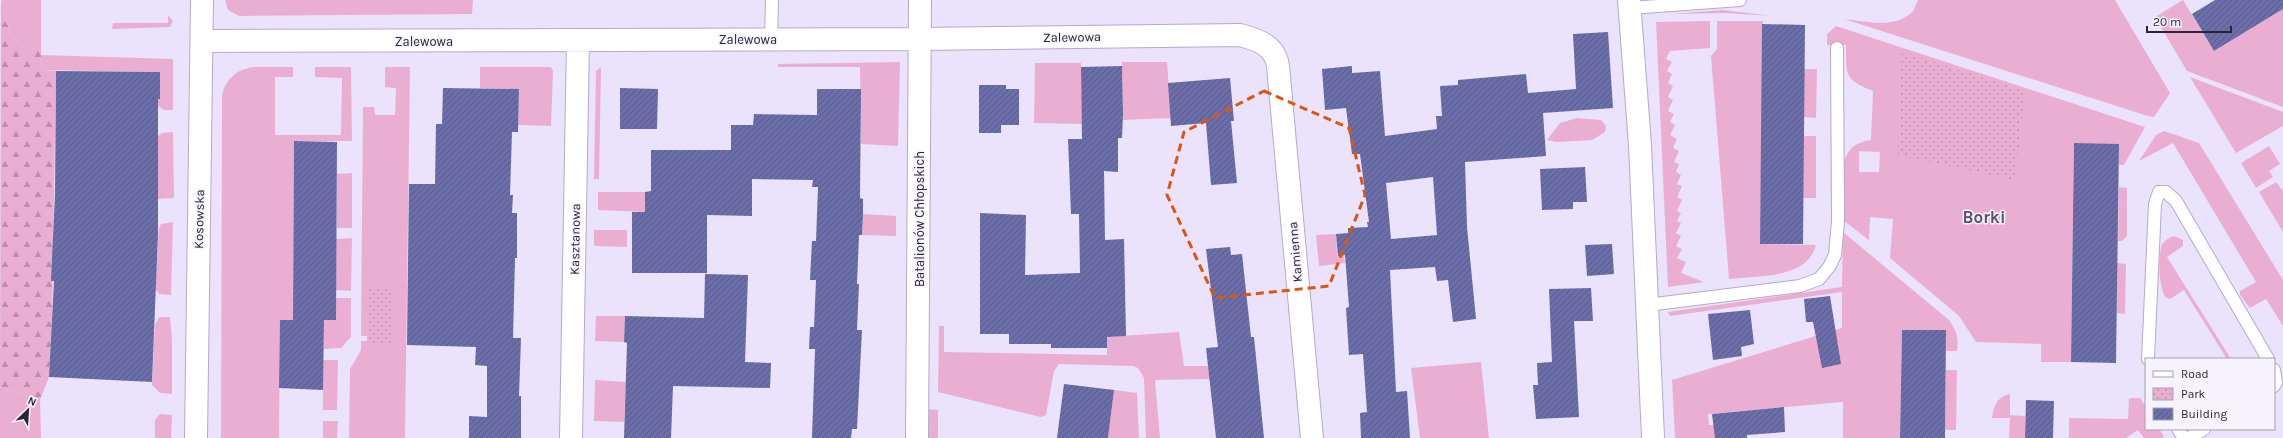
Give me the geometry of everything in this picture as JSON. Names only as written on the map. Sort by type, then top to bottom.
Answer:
[{"type":"street","name":"Kosowska","points":[[196,438],[202,0]]},
{"type":"street","name":"Batalionów Chłopskich","points":[[917,438],[920,0]]},
{"type":"street","points":[[1630,4],[1653,438]]},
{"type":"street","name":"Zalewowa","points":[[202,41],[920,39],[1240,35],[1255,39],[1273,50],[1278,66]]},
{"type":"street","name":"Kasztanowa","points":[[571,438],[578,40]]},
{"type":"street","name":"Kamienna","points":[[1278,66],[1312,438]]},
{"type":"lane","points":[[771,39],[772,0]]},
{"type":"lane","points":[[1630,4],[1740,0]]},
{"type":"lane","points":[[1647,305],[1800,286],[1819,279],[1829,267],[1835,255],[1838,221],[1837,48]]},
{"type":"lane","points":[[2148,358],[2155,204],[2160,192],[2166,192],[2176,201],[2267,358]]},
{"type":"lane","points":[[2189,438],[2202,430]]},
{"type":"highlighted area","points":[[1264,91],[1349,128],[1365,195],[1329,286],[1215,298],[1167,195],[1184,132]]},
{"type":"green space","points":[[1,0],[41,0],[41,50],[22,46],[11,35]]},
{"type":"green space","points":[[1,0],[11,35],[22,46],[41,50],[42,70],[56,71],[52,320],[49,377],[40,400],[0,387]]},
{"type":"green space","points":[[225,0],[473,0],[472,14],[239,16],[228,10]]},
{"type":"green space","points":[[1918,0],[2115,0],[2170,93],[2154,117],[2148,116],[1844,19],[1879,23],[1896,21],[1904,18],[1912,12]]},
{"type":"green space","points":[[2183,0],[2214,51],[2283,9],[2283,107],[2187,71],[2155,17]]},
{"type":"green space","points":[[1722,10],[1773,16],[1725,13],[1670,14]]},
{"type":"green space","points":[[168,15],[173,21],[170,27],[112,29],[113,23],[168,23]]},
{"type":"green space","points":[[1710,21],[1710,48],[1670,51],[1666,59],[1672,62],[1667,71],[1672,74],[1668,83],[1673,86],[1668,97],[1673,100],[1668,111],[1674,114],[1670,122],[1675,125],[1670,135],[1677,139],[1673,148],[1679,151],[1674,162],[1679,164],[1676,172],[1681,175],[1677,184],[1682,186],[1677,197],[1682,200],[1677,211],[1681,213],[1677,221],[1681,223],[1676,233],[1681,236],[1676,246],[1682,249],[1677,258],[1686,262],[1681,273],[1704,282],[1668,287],[1656,22]]},
{"type":"green space","points":[[1717,21],[1763,21],[1760,244],[1816,245],[1811,256],[1803,265],[1780,274],[1729,279],[1711,56],[1717,49]]},
{"type":"green space","points":[[1836,26],[2145,127],[2124,165],[2119,165],[2119,144],[2074,144],[2071,362],[2041,362],[2041,344],[1976,342],[1959,316],[1890,258],[1893,219],[1870,217],[1869,240],[1844,221],[1844,161],[1848,152],[1854,146],[1871,140],[1873,91],[1852,80],[1847,70],[1846,45],[1827,45],[1827,34]],"holes":[[[1859,151],[1880,152],[1879,172],[1859,172]]]},
{"type":"green space","points":[[1902,52],[2025,91],[2015,180],[1898,155]]},
{"type":"green space","points":[[41,55],[173,59],[173,110],[164,110],[157,105],[157,99],[160,99],[160,72],[42,70]]},
{"type":"green space","points":[[900,62],[898,146],[861,144],[860,67],[778,67],[778,64]]},
{"type":"green space","points":[[1122,62],[1167,62],[1171,118],[1123,120]]},
{"type":"green space","points":[[1035,63],[1081,63],[1082,124],[1034,123]]},
{"type":"green space","points":[[254,67],[293,67],[293,77],[275,77],[275,135],[341,135],[342,78],[315,77],[315,67],[351,67],[352,141],[294,141],[293,320],[280,321],[279,438],[221,438],[222,95],[226,84],[233,75],[242,70]]},
{"type":"green space","points":[[385,67],[410,67],[405,438],[349,438],[350,369],[361,350],[361,341],[367,341],[367,344],[392,344],[367,287],[367,336],[361,336],[363,107],[374,107],[375,115],[395,115],[396,88],[385,87]]},
{"type":"green space","points":[[480,67],[551,67],[553,71],[551,126],[518,125],[519,90],[480,88]]},
{"type":"green space","points":[[601,67],[599,179],[594,179],[596,71]]},
{"type":"green space","points":[[1804,69],[1817,69],[1816,118],[1804,117]]},
{"type":"green space","points":[[2190,77],[2283,112],[2283,126],[2236,153]]},
{"type":"green space","points":[[1577,118],[1601,120],[1606,126],[1605,132],[1592,140],[1556,142],[1547,140],[1560,123]]},
{"type":"green space","points":[[2164,131],[2199,143],[2283,280],[2283,326],[2266,299],[2250,308],[2240,295],[2240,291],[2256,282],[2173,143],[2139,161],[2156,135]]},
{"type":"green space","points":[[173,132],[174,198],[157,199],[158,136],[162,133]]},
{"type":"green space","points":[[1804,136],[1816,136],[1816,198],[1803,198]]},
{"type":"green space","points":[[2269,146],[2280,164],[2269,171],[2273,177],[2256,188],[2241,163]]},
{"type":"green space","points":[[352,173],[352,228],[337,228],[337,174]]},
{"type":"green space","points":[[2276,182],[2283,191],[2283,232],[2259,192]]},
{"type":"green space","points":[[2119,187],[2127,188],[2127,236],[2122,241],[2118,241]]},
{"type":"green space","points":[[598,192],[645,192],[645,212],[598,210]]},
{"type":"green space","points":[[863,214],[896,216],[896,236],[862,235]]},
{"type":"green space","points":[[173,222],[171,295],[159,294],[155,289],[159,228],[161,224]]},
{"type":"green space","points":[[594,230],[627,230],[627,247],[594,246]]},
{"type":"green space","points":[[1843,232],[1949,320],[1957,335],[1957,351],[1946,351],[1946,330],[1902,330],[1900,438],[1843,438],[1843,402],[1708,414],[1709,425],[1714,425],[1715,438],[1675,438],[1672,380],[1842,328],[1842,292],[1670,316],[1668,312],[1842,287]]},
{"type":"green space","points":[[1336,234],[1337,255],[1344,255],[1345,263],[1319,266],[1316,235]]},
{"type":"green space","points":[[2174,236],[2183,240],[2183,246],[2167,257],[2230,358],[2226,358],[2184,290],[2170,299],[2165,297],[2160,280],[2159,266],[2160,253],[2163,243]]},
{"type":"green space","points":[[352,238],[351,291],[336,290],[336,239]]},
{"type":"green space","points":[[2117,263],[2126,264],[2125,314],[2117,313]]},
{"type":"green space","points":[[367,287],[392,287],[392,344],[367,344]]},
{"type":"green space","points":[[336,298],[351,298],[351,337],[341,348],[324,349],[324,320],[336,320]]},
{"type":"green space","points":[[596,316],[625,316],[624,342],[595,341]]},
{"type":"green space","points":[[159,317],[170,317],[172,339],[172,394],[160,393],[152,385],[155,325]]},
{"type":"green space","points":[[939,326],[944,326],[944,352],[1107,355],[1107,337],[1179,332],[1184,366],[1208,366],[1210,379],[1155,380],[1160,438],[1146,438],[1144,378],[1138,368],[1133,366],[1059,364],[1054,371],[1046,415],[1041,417],[938,392]]},
{"type":"green space","points":[[323,360],[338,360],[337,410],[323,410]]},
{"type":"green space","points":[[1481,362],[1489,438],[1420,438],[1411,368]]},
{"type":"green space","points":[[1946,370],[1957,370],[1956,430],[1945,430]]},
{"type":"green space","points":[[595,380],[626,382],[624,422],[594,421]]},
{"type":"green space","points":[[0,387],[40,400],[41,438],[0,438]]},
{"type":"green space","points":[[1114,390],[1137,393],[1139,438],[1108,438]]},
{"type":"green space","points":[[2010,394],[2010,415],[2025,416],[2025,438],[2009,438],[2010,418],[1992,418],[1995,406],[1999,399]]},
{"type":"green space","points":[[2140,398],[2145,406],[2145,430],[2160,430],[2164,436],[2162,438],[2144,438],[2138,430],[2126,438],[2069,438],[2069,418],[2128,419],[2129,399]]},
{"type":"green space","points":[[927,409],[938,410],[938,438],[927,438]]},
{"type":"green space","points":[[160,414],[172,415],[171,438],[155,438],[155,420]]},
{"type":"green space","points":[[323,421],[338,421],[337,438],[323,438]]},
{"type":"building","points":[[2215,0],[2283,0],[2283,9],[2214,51],[2192,14]]},
{"type":"building","points":[[1762,24],[1805,25],[1803,244],[1760,244]]},
{"type":"building","points":[[1608,32],[1613,108],[1543,113],[1546,156],[1465,162],[1467,227],[1476,319],[1453,322],[1448,280],[1437,281],[1435,267],[1390,270],[1396,392],[1407,391],[1410,438],[1361,438],[1360,413],[1367,412],[1363,354],[1349,355],[1346,308],[1349,307],[1345,255],[1338,256],[1336,234],[1348,233],[1348,228],[1368,227],[1367,222],[1369,222],[1360,154],[1352,154],[1346,108],[1325,110],[1322,69],[1352,66],[1352,73],[1380,71],[1385,136],[1437,129],[1436,116],[1442,116],[1440,86],[1458,85],[1458,80],[1526,74],[1528,93],[1576,89],[1573,34]],"holes":[[[1433,177],[1437,235],[1391,239],[1386,183]]]},
{"type":"building","points":[[1122,66],[1123,114],[1122,138],[1118,138],[1118,172],[1104,171],[1105,240],[1124,239],[1126,336],[1107,337],[1107,348],[1051,348],[1051,344],[1009,344],[1009,334],[980,334],[980,213],[1026,215],[1025,275],[1080,273],[1079,214],[1071,214],[1068,139],[1082,139],[1081,67]]},
{"type":"building","points":[[56,71],[160,72],[160,99],[158,99],[158,234],[152,382],[49,377],[54,281],[51,281],[55,194]]},
{"type":"building","points":[[1230,78],[1234,121],[1231,121],[1237,183],[1211,185],[1206,123],[1171,126],[1168,83]]},
{"type":"building","points":[[979,85],[1006,85],[1006,89],[1019,89],[1019,125],[1001,125],[1001,133],[979,133]]},
{"type":"building","points":[[443,88],[519,89],[518,132],[512,132],[510,195],[513,195],[512,213],[517,213],[517,258],[515,258],[513,338],[521,338],[519,396],[521,396],[521,438],[469,438],[469,416],[487,417],[487,366],[475,365],[476,347],[407,345],[409,184],[435,184],[436,124],[442,124]]},
{"type":"building","points":[[620,88],[658,89],[657,129],[620,129]]},
{"type":"building","points":[[817,89],[861,89],[860,198],[863,199],[863,214],[862,235],[859,235],[857,330],[862,330],[857,429],[852,429],[851,438],[812,438],[815,349],[809,349],[810,327],[814,327],[816,280],[810,280],[812,241],[816,241],[818,187],[812,187],[813,180],[752,179],[752,216],[707,215],[707,273],[632,273],[632,212],[645,212],[645,192],[651,191],[651,150],[731,150],[731,125],[753,125],[754,114],[817,115]]},
{"type":"building","points":[[294,141],[337,142],[336,320],[324,320],[323,390],[279,388],[280,320],[293,320]]},
{"type":"building","points":[[2074,143],[2119,144],[2116,363],[2071,362]]},
{"type":"building","points":[[1585,167],[1587,202],[1573,202],[1573,209],[1542,210],[1540,169]]},
{"type":"building","points":[[1612,244],[1614,274],[1587,276],[1585,245]]},
{"type":"building","points":[[1230,247],[1231,255],[1242,254],[1251,337],[1254,337],[1264,438],[1216,438],[1206,348],[1218,347],[1206,249]]},
{"type":"building","points":[[705,274],[748,275],[745,362],[771,363],[770,388],[673,386],[671,438],[624,438],[627,343],[624,342],[625,316],[704,318]]},
{"type":"building","points":[[1591,288],[1593,321],[1574,321],[1579,417],[1536,419],[1533,385],[1538,385],[1537,363],[1552,362],[1549,289]]},
{"type":"building","points":[[1830,296],[1841,364],[1822,368],[1813,322],[1806,322],[1804,299]]},
{"type":"building","points":[[1750,310],[1754,344],[1741,347],[1742,356],[1713,360],[1708,314]]},
{"type":"building","points":[[1902,330],[1946,330],[1945,438],[1900,438]]},
{"type":"building","points":[[1064,384],[1114,390],[1108,438],[1057,438]]},
{"type":"building","points":[[2026,400],[2054,401],[2053,438],[2025,438]]},
{"type":"building","points":[[1784,407],[1785,432],[1747,435],[1747,438],[1715,438],[1712,414]]},
{"type":"district","name":"Borki","points":[[1984,217]]}]
